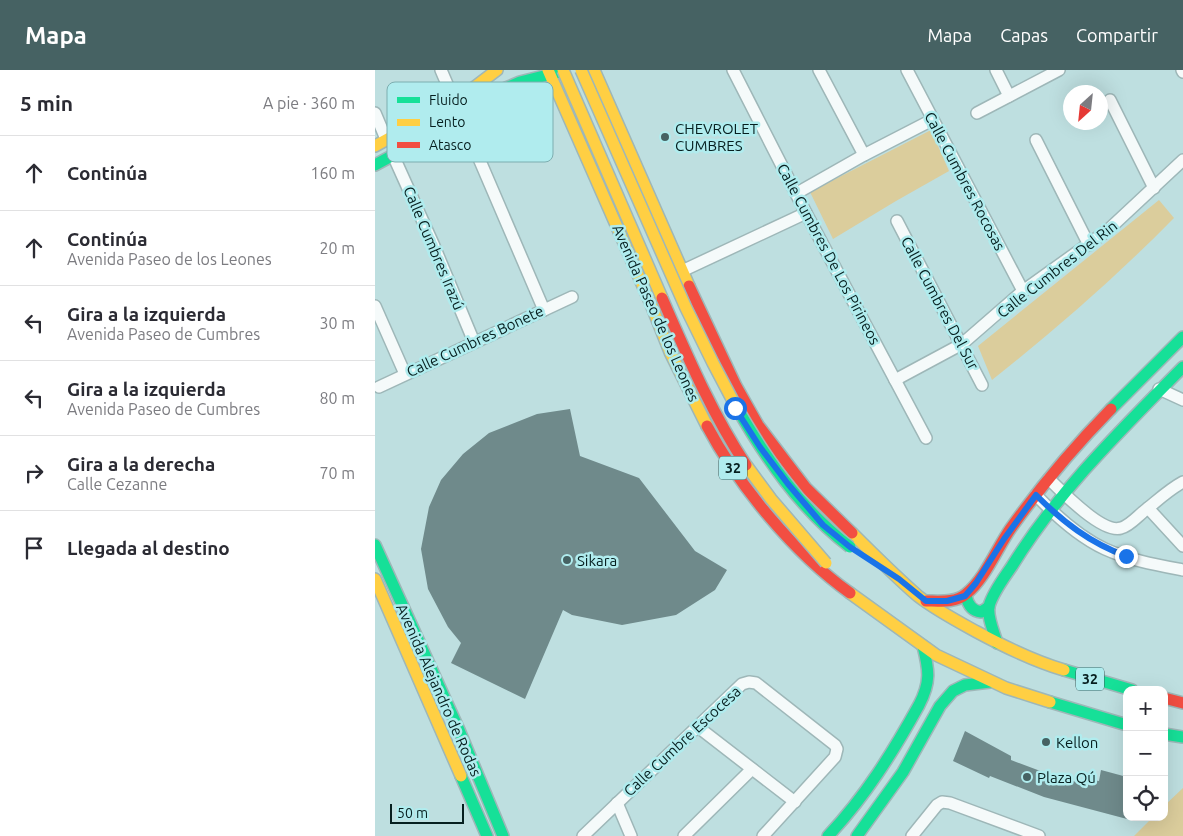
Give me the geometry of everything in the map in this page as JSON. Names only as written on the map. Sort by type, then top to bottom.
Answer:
[{"type":"main road","points":[[481,82],[497,70]]},
{"type":"main road","points":[[563,70],[715,415],[740,457],[770,498],[826,563],[836,582]]},
{"type":"main road","points":[[520,82],[568,70]]},
{"type":"main road","points":[[581,70],[688,313],[735,408],[760,447],[823,525],[850,547],[899,579]]},
{"type":"main road","name":"32","points":[[594,70],[682,271],[735,386],[763,432],[806,488],[899,579],[926,601],[957,621],[997,643],[1049,666],[1123,688]]},
{"type":"main road","name":"Avenida Paseo de los Leones","points":[[550,73],[565,111],[592,166],[670,352],[710,431],[745,485],[781,532],[836,582],[936,655],[990,682],[1032,697],[1123,724]]},
{"type":"main road","points":[[565,111],[571,101],[589,92],[596,92],[608,100]]},
{"type":"main road","points":[[375,146],[387,139]]},
{"type":"main road","points":[[375,165],[387,158]]},
{"type":"main road","points":[[926,601],[947,601],[965,596],[976,583],[1004,539],[1036,495],[1095,426],[1142,376],[1183,337]]},
{"type":"main road","points":[[965,596],[966,602],[973,610],[985,612],[1049,509],[1159,389],[1180,373]]},
{"type":"main road","name":"Avenida Alejandro de Rodas","points":[[375,545],[459,730],[503,836]]},
{"type":"main road","name":"Avenida Alejandro de Rodas","points":[[375,579],[487,836]]},
{"type":"main road","points":[[989,607],[991,623],[997,643]]},
{"type":"main road","points":[[829,836],[870,789],[925,696],[929,676],[923,646]]},
{"type":"main road","points":[[860,835],[912,758],[940,706],[953,691],[965,685],[990,682]]},
{"type":"main road","points":[[1168,699],[1183,703]]},
{"type":"main road","points":[[1168,735],[1183,737]]},
{"type":"street","points":[[441,70],[446,82]]},
{"type":"street","name":"Calle Cumbres De Los Pirineos","points":[[733,70],[806,213],[926,438]]},
{"type":"street","points":[[819,70],[864,156]]},
{"type":"street","name":"Calle Cumbres Rocosas","points":[[907,70],[1023,291]]},
{"type":"street","points":[[996,70],[1009,96]]},
{"type":"street","points":[[977,113],[1059,70]]},
{"type":"street","points":[[1109,100],[1154,188]]},
{"type":"street","points":[[375,114],[387,139]]},
{"type":"street","points":[[797,193],[932,120]]},
{"type":"street","points":[[1036,140],[1089,245]]},
{"type":"street","name":"Calle Cumbres Del Rin","points":[[895,380],[962,344],[1023,291],[1089,245],[1126,215],[1183,160]]},
{"type":"street","name":"Calle Cumbres Irazú","points":[[396,162],[474,342]]},
{"type":"street","points":[[481,162],[544,310]]},
{"type":"street","points":[[682,271],[806,213]]},
{"type":"street","name":"Calle Cumbres Del Sur","points":[[897,222],[982,385]]},
{"type":"street","name":"Calle Cumbres Bonete","points":[[379,386],[572,297]]},
{"type":"street","points":[[375,306],[405,374]]},
{"type":"street","points":[[1159,389],[1183,400]]},
{"type":"street","points":[[1049,480],[1084,511],[1112,529],[1126,525],[1183,482]]},
{"type":"street","points":[[1036,495],[1049,509],[1071,527],[1106,549],[1155,564],[1183,570]]},
{"type":"street","points":[[1148,508],[1183,546]]},
{"type":"street","points":[[1071,527],[1084,511]]},
{"type":"street","points":[[1106,549],[1112,529]]},
{"type":"street","name":"Calle Cumbre Escocesa","points":[[583,836],[742,684],[749,682],[757,683],[835,744],[837,749],[835,757],[763,836]]},
{"type":"street","points":[[698,727],[795,802]]},
{"type":"street","points":[[684,836],[752,769]]},
{"type":"street","points":[[912,836],[937,805],[943,802],[1039,836]]},
{"type":"street","points":[[617,803],[631,836]]},
{"type":"street","points":[[844,819],[860,835]]},
{"type":"shaded area","points":[[931,130],[949,171],[833,239],[810,192]]},
{"type":"shaded area","points":[[1159,200],[1174,218],[1085,302],[992,380],[978,346]]},
{"type":"shaded area","points":[[1183,788],[1183,836],[1134,836],[1149,821],[1168,821],[1168,802]]},
{"type":"building","name":"Sikara","points":[[570,409],[580,456],[639,478],[695,551],[727,570],[715,590],[676,615],[622,625],[572,615],[563,610],[525,699],[451,663],[461,643],[448,627],[428,589],[421,549],[429,507],[441,480],[463,454],[489,433],[537,414]]},
{"type":"building","name":"Plaza Qú","points":[[965,731],[1011,756],[1011,760],[1051,775],[1087,785],[1087,779],[1099,781],[1101,770],[1123,776],[1123,818],[1044,797],[990,776],[989,778],[953,761]]},
{"type":"traffic: fast","points":[[520,82],[560,72]]},
{"type":"traffic: fast","points":[[375,165],[387,159]]},
{"type":"traffic: fast","points":[[1111,409],[1183,337]]},
{"type":"traffic: fast","points":[[997,643],[990,620],[989,606],[999,585],[1030,538],[1070,486],[1183,367]]},
{"type":"traffic: fast","points":[[733,401],[757,442],[799,499],[850,547]]},
{"type":"traffic: fast","points":[[375,545],[459,730],[503,836]]},
{"type":"traffic: fast","points":[[966,596],[969,605],[975,610],[981,612],[989,607]]},
{"type":"traffic: fast","points":[[828,836],[878,774],[919,705],[926,689],[928,676],[923,646]]},
{"type":"traffic: fast","points":[[1064,670],[1123,687]]},
{"type":"traffic: fast","points":[[857,836],[903,772],[940,706],[953,691],[965,685],[990,682]]},
{"type":"traffic: fast","points":[[1050,702],[1123,724]]},
{"type":"traffic: fast","points":[[1168,735],[1183,737]]},
{"type":"traffic: fast","points":[[461,776],[487,836]]},
{"type":"traffic: slow","points":[[481,82],[497,70]]},
{"type":"traffic: slow","points":[[548,70],[670,352],[707,426]]},
{"type":"traffic: slow","points":[[563,70],[662,298]]},
{"type":"traffic: slow","points":[[581,70],[686,308],[733,401]]},
{"type":"traffic: slow","points":[[594,70],[689,286]]},
{"type":"traffic: slow","points":[[375,146],[387,139]]},
{"type":"traffic: slow","points":[[746,465],[771,499],[826,563]]},
{"type":"traffic: slow","points":[[852,533],[901,581],[932,606],[1009,648],[1064,670]]},
{"type":"traffic: slow","points":[[375,579],[461,776]]},
{"type":"traffic: slow","points":[[850,593],[936,655],[1006,688],[1050,702]]},
{"type":"traffic: jam","points":[[689,286],[736,386],[758,425],[806,488],[852,533]]},
{"type":"traffic: jam","points":[[662,298],[711,404],[746,465]]},
{"type":"traffic: jam","points":[[926,601],[957,599],[973,588],[985,572],[1011,528],[1034,497],[1071,452],[1111,409]]},
{"type":"traffic: jam","points":[[707,426],[735,472],[769,517],[829,577],[850,593]]},
{"type":"traffic: jam","points":[[1168,699],[1183,703]]},
{"type":"place","name":"CHEVROLET CUMBRES","points":[[665,137]]},
{"type":"place","name":"Sikara","points":[[567,560]]},
{"type":"place","name":"Kellon","points":[[1046,742]]},
{"type":"place","name":"Plaza Qú","points":[[1027,777]]},
{"type":"route","points":[[735,408],[760,447],[823,525],[839,539],[899,579],[926,601],[947,601],[965,596],[976,583],[1004,539],[1036,495],[1049,509],[1087,539],[1106,549],[1126,556]]}]
